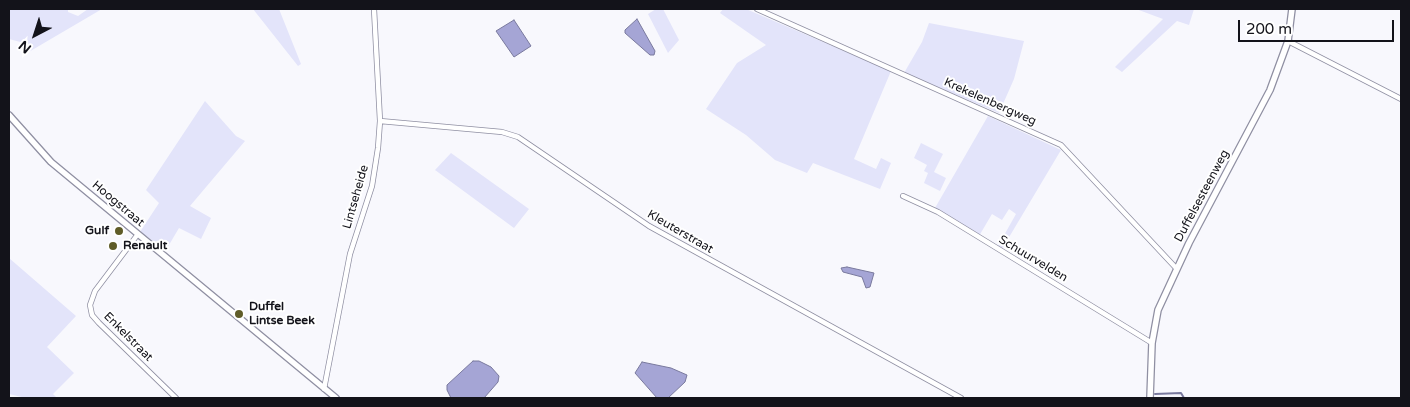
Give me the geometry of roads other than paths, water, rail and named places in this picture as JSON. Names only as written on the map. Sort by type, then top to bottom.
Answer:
[{"type":"street","name":"Lintseheide","points":[[324,389],[327,383],[350,254],[372,186],[380,120],[374,9]]},
{"type":"street","name":"Krekelenbergweg","points":[[757,9],[1061,145],[1176,268]]},
{"type":"street","name":"Duffelsesteenweg","points":[[1150,398],[1152,342],[1158,310],[1176,268],[1266,98],[1288,41],[1292,9]]},
{"type":"street","points":[[1288,41],[1401,99]]},
{"type":"street","name":"Hoogstraat","points":[[9,115],[51,162],[336,398]]},
{"type":"street","name":"Kleuterstraat","points":[[380,120],[502,132],[518,137],[649,226],[748,283],[902,363],[961,398]]},
{"type":"street","name":"Schuurvelden","points":[[902,196],[938,212],[1152,342]]},
{"type":"street","name":"Enkelstraat","points":[[138,234],[95,291],[90,305],[92,315],[176,398]]},
{"type":"water","points":[[637,19],[655,51],[654,55],[650,55],[625,33],[625,30]]},
{"type":"water","points":[[514,20],[531,46],[514,57],[496,31]]},
{"type":"water","points":[[847,267],[874,273],[870,287],[866,288],[862,277],[843,272],[841,268]]},
{"type":"water","points":[[473,361],[479,361],[491,367],[499,376],[498,382],[484,398],[451,398],[447,385]]},
{"type":"water","points":[[642,362],[671,368],[687,375],[685,382],[668,398],[657,398],[635,373]]},
{"type":"waterway","points":[[1155,394],[1181,393],[1184,398]]},
{"type":"place","name":"Gulf","points":[[119,231]]},
{"type":"place","name":"Renault","points":[[113,246]]},
{"type":"place","name":"Duffel Lintse Beek","points":[[239,314]]}]
